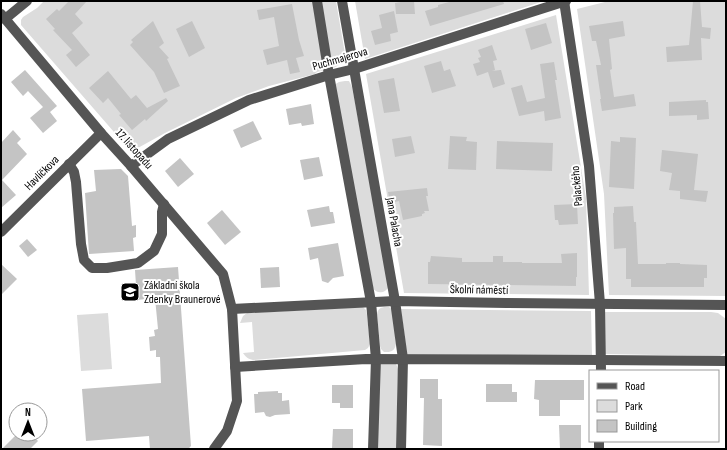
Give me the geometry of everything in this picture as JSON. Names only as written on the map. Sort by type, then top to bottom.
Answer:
[{"type":"street","points":[[3,17],[27,1]]},
{"type":"street","points":[[317,1],[329,75],[371,302],[376,359],[374,449]]},
{"type":"street","name":"Jana Palacha","points":[[342,1],[395,302],[403,359],[401,449]]},
{"type":"street","name":"Puchmajerova","points":[[131,166],[168,138],[249,100],[329,75],[354,69],[565,1]]},
{"type":"street","name":"Palackého","points":[[565,1],[589,166],[600,304],[600,370]]},
{"type":"street","name":"17. listopadu","points":[[3,17],[223,274],[232,309],[235,367]]},
{"type":"street","name":"Havlíčkova","points":[[1,232],[101,133]]},
{"type":"street","points":[[70,164],[74,172],[76,182],[81,244],[84,260],[92,268],[107,268],[138,263],[154,251],[162,234],[162,212],[164,204]]},
{"type":"street","name":"Školní náměstí","points":[[232,309],[371,302],[726,305]]},
{"type":"street","points":[[214,449],[227,431],[237,401],[235,367],[376,359],[726,361]]},
{"type":"green space","points":[[44,1],[336,1],[345,54],[342,62],[335,67],[269,86],[236,98],[136,149],[132,149],[127,147],[21,25],[21,20],[23,17],[37,8]]},
{"type":"green space","points":[[355,1],[544,1],[365,59]]},
{"type":"green space","points":[[609,1],[726,1],[726,296],[609,295],[604,194],[577,9]]},
{"type":"green space","points":[[556,15],[586,198],[589,295],[404,293],[366,74]]},
{"type":"green space","points":[[349,81],[352,87],[389,286],[384,292],[377,292],[373,288],[334,85]]},
{"type":"green space","points":[[363,307],[366,310],[367,315],[370,344],[365,350],[253,360],[247,358],[243,353],[254,352],[252,322],[240,323],[243,316],[247,313]]},
{"type":"green space","points":[[389,307],[393,310],[396,344],[393,350],[389,352],[384,352],[380,346],[377,314],[379,309]]},
{"type":"green space","points":[[401,309],[591,311],[592,356],[407,354]]},
{"type":"green space","points":[[605,312],[718,313],[726,319],[726,352],[720,356],[605,354]]},
{"type":"green space","points":[[108,313],[112,369],[81,371],[77,315]]},
{"type":"green space","points":[[385,362],[394,362],[398,369],[396,449],[377,449],[379,370],[381,364]]},
{"type":"building","points":[[69,1],[87,1],[75,14],[83,23],[72,33],[90,55],[76,67],[66,55],[72,50],[53,30],[55,29],[46,19],[57,9],[59,11]]},
{"type":"building","points":[[414,1],[415,14],[396,14],[395,3]]},
{"type":"building","points":[[453,1],[503,1],[504,4],[430,26],[425,11],[438,7],[438,5]]},
{"type":"building","points":[[693,1],[700,1],[702,27],[711,28],[710,39],[701,38],[702,60],[667,62],[666,47],[689,45]]},
{"type":"building","points":[[292,4],[299,40],[304,56],[296,58],[300,72],[290,74],[287,60],[267,65],[263,50],[279,46],[274,17],[259,20],[257,10]]},
{"type":"building","points":[[394,11],[398,32],[390,34],[391,41],[375,45],[371,31],[382,28],[379,15]]},
{"type":"building","points":[[153,21],[164,43],[159,47],[169,58],[167,59],[180,86],[164,93],[154,72],[130,45],[133,42],[131,40]]},
{"type":"building","points":[[192,21],[205,48],[189,57],[176,29]]},
{"type":"building","points":[[623,21],[625,36],[609,39],[612,69],[610,70],[614,97],[634,94],[636,106],[602,111],[596,65],[601,65],[596,41],[592,41],[589,26]]},
{"type":"building","points":[[546,23],[552,43],[531,50],[525,29]]},
{"type":"building","points":[[492,45],[497,60],[493,61],[495,70],[492,71],[501,70],[505,84],[493,88],[488,72],[477,76],[473,64],[480,62],[478,58],[481,57],[478,50]]},
{"type":"building","points":[[441,61],[444,71],[450,69],[456,86],[432,93],[424,66]]},
{"type":"building","points":[[554,62],[557,80],[555,80],[561,118],[545,121],[544,111],[519,116],[511,88],[522,85],[527,102],[545,98],[540,64]]},
{"type":"building","points":[[25,70],[57,106],[50,112],[57,121],[43,133],[30,118],[43,107],[28,91],[23,96],[11,82]]},
{"type":"building","points":[[108,71],[131,99],[136,95],[147,108],[166,98],[168,101],[146,121],[145,119],[132,130],[119,115],[121,114],[108,98],[103,103],[89,88]]},
{"type":"building","points":[[394,78],[400,111],[384,113],[378,81]]},
{"type":"building","points":[[706,100],[706,102],[708,102],[709,119],[697,120],[697,115],[669,116],[669,102]]},
{"type":"building","points":[[311,104],[314,124],[302,126],[301,123],[289,125],[286,109]]},
{"type":"building","points":[[253,121],[262,139],[241,148],[233,130]]},
{"type":"building","points":[[13,130],[21,139],[17,143],[27,154],[2,180],[16,195],[1,208],[1,143]]},
{"type":"building","points":[[411,136],[415,153],[395,157],[392,139]]},
{"type":"building","points":[[450,136],[467,137],[466,141],[477,142],[476,170],[448,169]]},
{"type":"building","points":[[620,137],[636,138],[634,189],[609,187],[611,141],[620,142]]},
{"type":"building","points":[[497,141],[553,143],[552,171],[496,169]]},
{"type":"building","points":[[662,150],[698,154],[694,190],[708,191],[706,202],[680,199],[680,191],[669,190],[672,173],[660,171]]},
{"type":"building","points":[[319,157],[323,176],[304,180],[300,160]]},
{"type":"building","points":[[180,158],[194,174],[178,187],[165,171]]},
{"type":"building","points":[[121,169],[128,176],[132,226],[136,225],[136,237],[133,238],[134,251],[89,254],[85,193],[96,191],[94,170]]},
{"type":"building","points":[[427,188],[428,196],[426,196],[429,211],[424,211],[425,213],[422,214],[422,216],[403,220],[399,201],[390,203],[388,192]]},
{"type":"building","points":[[577,204],[578,224],[559,225],[558,220],[555,220],[554,205]]},
{"type":"building","points":[[329,206],[330,212],[333,212],[335,223],[311,227],[307,210]]},
{"type":"building","points":[[633,206],[634,222],[636,222],[638,264],[680,263],[707,265],[707,278],[704,278],[704,287],[631,287],[631,279],[626,279],[626,248],[614,249],[613,213],[614,207]]},
{"type":"building","points":[[222,210],[241,232],[225,245],[207,223]]},
{"type":"building","points":[[27,239],[37,250],[28,257],[19,246]]},
{"type":"building","points":[[338,243],[344,276],[333,278],[328,283],[322,281],[318,258],[310,260],[308,248]]},
{"type":"building","points":[[577,253],[576,286],[428,284],[428,262],[430,262],[431,256],[462,258],[462,262],[493,262],[493,256],[503,256],[503,262],[562,263],[561,254]]},
{"type":"building","points":[[1,264],[17,279],[1,295]]},
{"type":"building","name":"Základní škola Zdenky Braunerové","points":[[178,267],[191,446],[188,449],[150,449],[149,436],[86,441],[82,389],[161,383],[160,357],[156,357],[156,350],[150,351],[149,337],[155,336],[154,330],[158,329],[155,298],[137,300],[135,270]]},
{"type":"building","points":[[279,267],[280,287],[261,288],[260,268]]},
{"type":"building","points":[[420,379],[438,379],[438,399],[442,399],[442,446],[423,445],[424,398],[420,398]]},
{"type":"building","points":[[535,380],[584,380],[584,400],[560,400],[560,416],[539,416],[539,400],[534,399]]},
{"type":"building","points":[[486,384],[512,384],[512,392],[517,392],[517,402],[486,402]]},
{"type":"building","points":[[332,385],[353,385],[353,408],[340,408],[340,403],[332,403]]},
{"type":"building","points":[[278,391],[278,393],[282,393],[282,401],[289,400],[290,414],[275,415],[270,417],[266,416],[264,412],[255,413],[254,394],[258,394],[258,392]]},
{"type":"building","points":[[559,425],[581,425],[581,449],[560,449]]},
{"type":"building","points":[[333,429],[353,429],[353,449],[332,448]]},
{"type":"building","points":[[9,442],[37,442],[30,449],[2,449]]},
{"type":"place","name":"Základní škola Zdenky Braunerové","points":[[130,292]]}]
